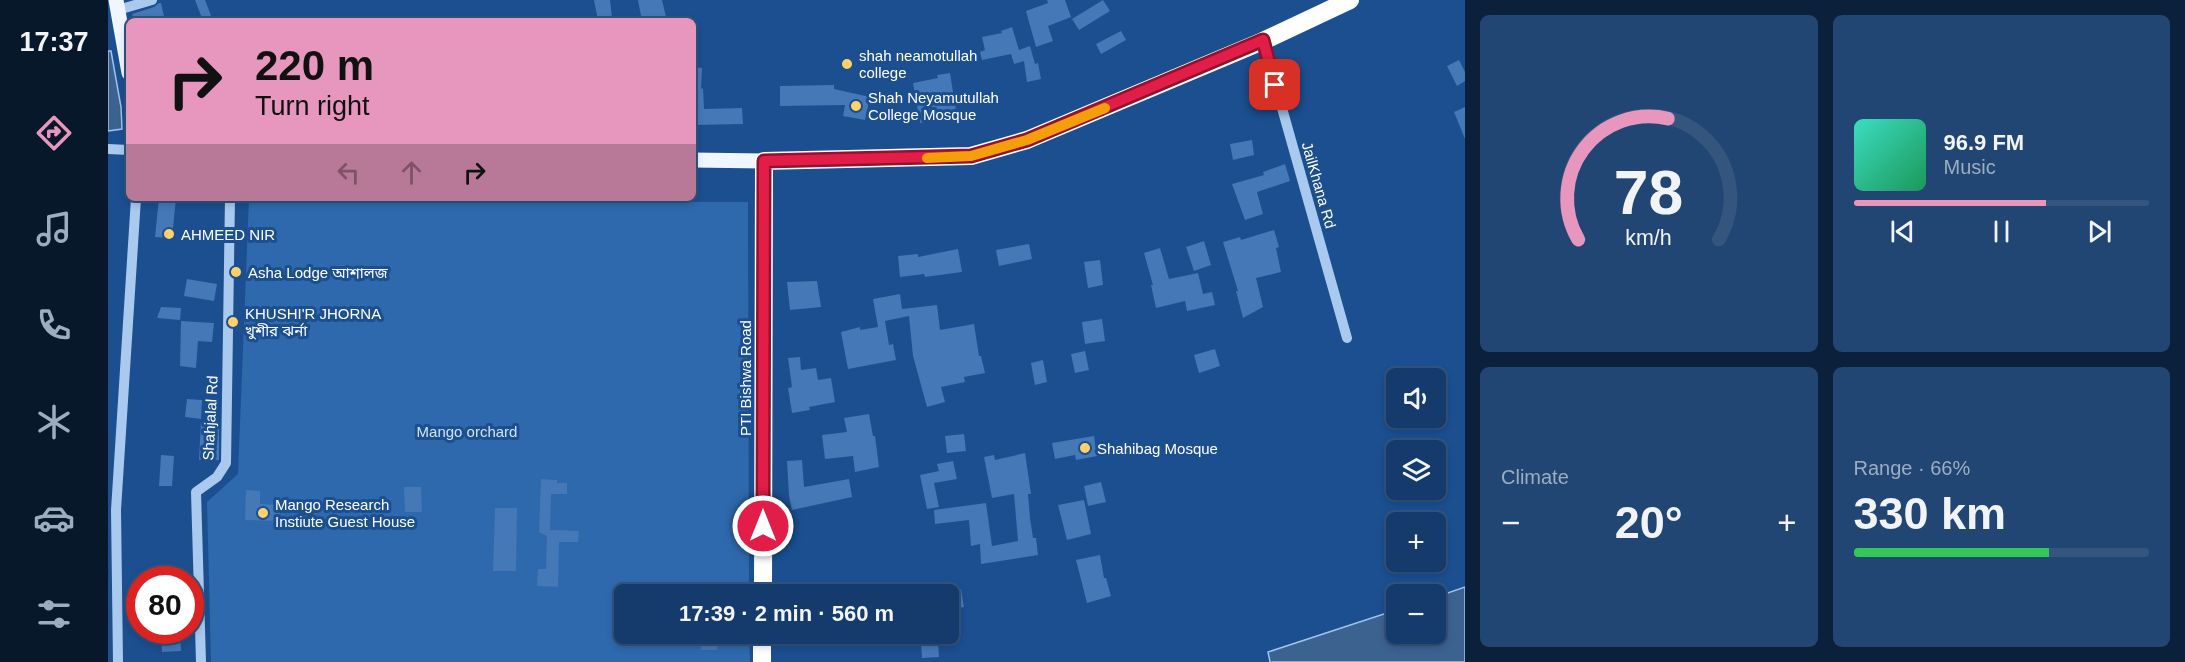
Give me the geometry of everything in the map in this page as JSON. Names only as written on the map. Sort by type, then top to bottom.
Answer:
[{"type":"highway","points":[[764,161],[971,156],[1027,140],[1263,40],[1348,1]]},
{"type":"highway","name":"PTI Bishwa Road","points":[[762,584],[764,161]]},
{"type":"highway","points":[[762,644],[762,662]]},
{"type":"main road","points":[[117,5],[126,56]]},
{"type":"main road","points":[[696,160],[764,161]]},
{"type":"street","points":[[117,5],[152,0]]},
{"type":"street","name":"JailKhana Rd","points":[[1263,40],[1347,338]]},
{"type":"street","points":[[108,149],[126,150]]},
{"type":"street","points":[[118,662],[116,510],[136,201]]},
{"type":"street","name":"Shahjalal Rd","points":[[201,662],[195,492],[217,477],[226,463],[230,201]]},
{"type":"green space","name":"Mango orchard","points":[[249,201],[748,202],[749,584],[614,584],[614,644],[749,644],[750,662],[211,662],[207,502],[238,474]]},
{"type":"shaded area","points":[[108,51],[111,51],[121,107],[122,129],[108,131]]},
{"type":"shaded area","points":[[1465,587],[1465,662],[1270,662],[1268,652],[1386,613],[1386,644],[1446,644],[1446,594]]},
{"type":"building","points":[[195,0],[205,0],[212,18],[202,18]]},
{"type":"building","points":[[594,0],[610,0],[612,18],[598,18]]},
{"type":"building","points":[[638,0],[662,0],[666,18],[641,18]]},
{"type":"building","points":[[1047,0],[1065,0],[1071,17],[1048,26],[1053,41],[1036,47],[1026,11],[1048,3]]},
{"type":"building","points":[[1103,0],[1110,11],[1079,30],[1072,19]]},
{"type":"building","points":[[161,3],[164,18],[133,18],[132,14]]},
{"type":"building","points":[[1012,27],[1019,50],[1030,46],[1035,64],[1038,63],[1041,79],[1027,82],[1024,61],[1014,64],[1011,54],[982,60],[980,52],[985,50],[982,37],[1002,33],[1001,31]]},
{"type":"building","points":[[1121,31],[1126,40],[1101,54],[1096,44]]},
{"type":"building","points":[[1459,60],[1465,72],[1465,81],[1457,86],[1447,66]]},
{"type":"building","points":[[696,67],[702,68],[701,89],[703,88],[704,109],[742,108],[743,124],[696,125]]},
{"type":"building","points":[[950,73],[957,117],[920,123],[913,83]]},
{"type":"building","points":[[834,85],[834,89],[870,97],[865,120],[843,116],[845,105],[780,106],[780,86]]},
{"type":"building","points":[[1465,107],[1465,139],[1454,112]]},
{"type":"building","points":[[1252,140],[1254,155],[1233,160],[1230,144]]},
{"type":"building","points":[[1285,164],[1290,181],[1257,192],[1263,214],[1245,220],[1232,184],[1264,175],[1263,172]]},
{"type":"building","points":[[159,201],[176,201],[172,238],[155,237]]},
{"type":"building","points":[[1274,230],[1279,247],[1276,248],[1281,272],[1256,278],[1263,307],[1243,318],[1236,291],[1238,291],[1223,242],[1240,237],[1241,240]]},
{"type":"building","points":[[1204,241],[1211,265],[1194,271],[1186,247]]},
{"type":"building","points":[[1029,244],[1032,259],[999,266],[996,250]]},
{"type":"building","points":[[1160,248],[1169,279],[1198,273],[1203,294],[1212,292],[1215,305],[1187,311],[1185,301],[1156,308],[1151,285],[1153,285],[1144,253]]},
{"type":"building","points":[[958,249],[962,272],[925,277],[924,274],[900,277],[898,256],[918,254],[918,257]]},
{"type":"building","points":[[1100,260],[1103,285],[1088,288],[1084,262]]},
{"type":"building","points":[[187,279],[217,284],[214,301],[184,296]]},
{"type":"building","points":[[817,281],[821,307],[790,310],[787,282]]},
{"type":"building","points":[[900,294],[902,309],[937,305],[940,330],[974,324],[979,356],[981,356],[985,373],[964,377],[965,382],[941,387],[945,402],[927,407],[913,356],[909,316],[885,321],[889,345],[893,344],[896,360],[848,369],[841,332],[860,327],[860,330],[878,327],[873,299]]},
{"type":"building","points":[[161,307],[181,308],[180,320],[157,318]]},
{"type":"building","points":[[1102,319],[1105,341],[1085,344],[1082,322]]},
{"type":"building","points":[[181,321],[214,323],[212,342],[198,341],[196,368],[180,366]]},
{"type":"building","points":[[1215,349],[1220,366],[1199,373],[1194,355]]},
{"type":"building","points":[[1085,351],[1089,370],[1075,373],[1071,354]]},
{"type":"building","points":[[800,357],[801,370],[816,368],[818,380],[831,378],[835,402],[792,413],[788,388],[792,387],[788,358]]},
{"type":"building","points":[[1043,360],[1047,382],[1035,385],[1031,363]]},
{"type":"building","points":[[187,399],[202,400],[201,419],[185,417]]},
{"type":"building","points":[[869,414],[873,436],[875,436],[879,467],[855,472],[853,456],[825,459],[822,435],[847,432],[844,418]]},
{"type":"building","points":[[201,422],[219,423],[219,460],[199,460]]},
{"type":"building","points":[[964,434],[966,451],[947,453],[945,436]]},
{"type":"building","points":[[1094,436],[1097,456],[1076,460],[1075,455],[1055,459],[1052,443]]},
{"type":"building","points":[[1025,453],[1031,494],[1028,494],[1030,518],[1038,555],[981,564],[980,544],[971,546],[969,520],[935,524],[934,510],[986,503],[992,546],[1018,541],[1014,494],[992,498],[984,457],[994,455],[995,460]]},
{"type":"building","points":[[161,455],[174,456],[172,486],[159,486]]},
{"type":"building","points":[[802,460],[804,487],[849,479],[852,497],[792,510],[787,461]]},
{"type":"building","points":[[953,461],[957,479],[934,483],[939,507],[927,509],[920,475],[939,471],[937,464]]},
{"type":"building","points":[[541,479],[567,483],[567,494],[551,494],[550,530],[579,531],[578,542],[559,542],[558,587],[537,586],[538,569],[546,569],[547,536],[539,532]]},
{"type":"building","points":[[1101,482],[1106,502],[1088,506],[1084,486]]},
{"type":"building","points":[[404,487],[421,487],[422,512],[405,512]]},
{"type":"building","name":"Mango Research Instiute Guest House","points":[[246,490],[260,491],[260,504],[280,505],[279,521],[245,520]]},
{"type":"building","points":[[1084,500],[1091,534],[1067,540],[1058,505]]},
{"type":"building","points":[[495,508],[517,508],[516,571],[493,571]]},
{"type":"building","points":[[1100,555],[1104,578],[1106,578],[1111,596],[1087,603],[1076,560]]},
{"type":"building","points":[[959,589],[961,589],[964,607],[959,608]]},
{"type":"building","points":[[162,644],[181,644],[181,651],[162,652]]},
{"type":"building","points":[[701,644],[718,644],[717,650],[701,650]]},
{"type":"building","points":[[921,644],[938,644],[939,657],[922,658]]},
{"type":"slow traffic","points":[[927,158],[971,156],[1027,140],[1105,108]]},
{"type":"place","name":"shah neamotullah college","points":[[847,64]]},
{"type":"place","name":"Shah Neyamutullah College Mosque","points":[[856,106]]},
{"type":"place","name":"AHMEED NIR","points":[[169,234]]},
{"type":"place","name":"Asha Lodge আশালজ","points":[[236,272]]},
{"type":"place","name":"KHUSHI'R JHORNA খুশীর ঝর্না","points":[[233,322]]},
{"type":"place","name":"Shahibag Mosque","points":[[1085,448]]},
{"type":"place","name":"Mango Research Instiute Guest House","points":[[263,513]]},
{"type":"route","points":[[763,526],[764,161],[926,159],[971,156],[1027,140],[1263,40],[1275,85]]}]
